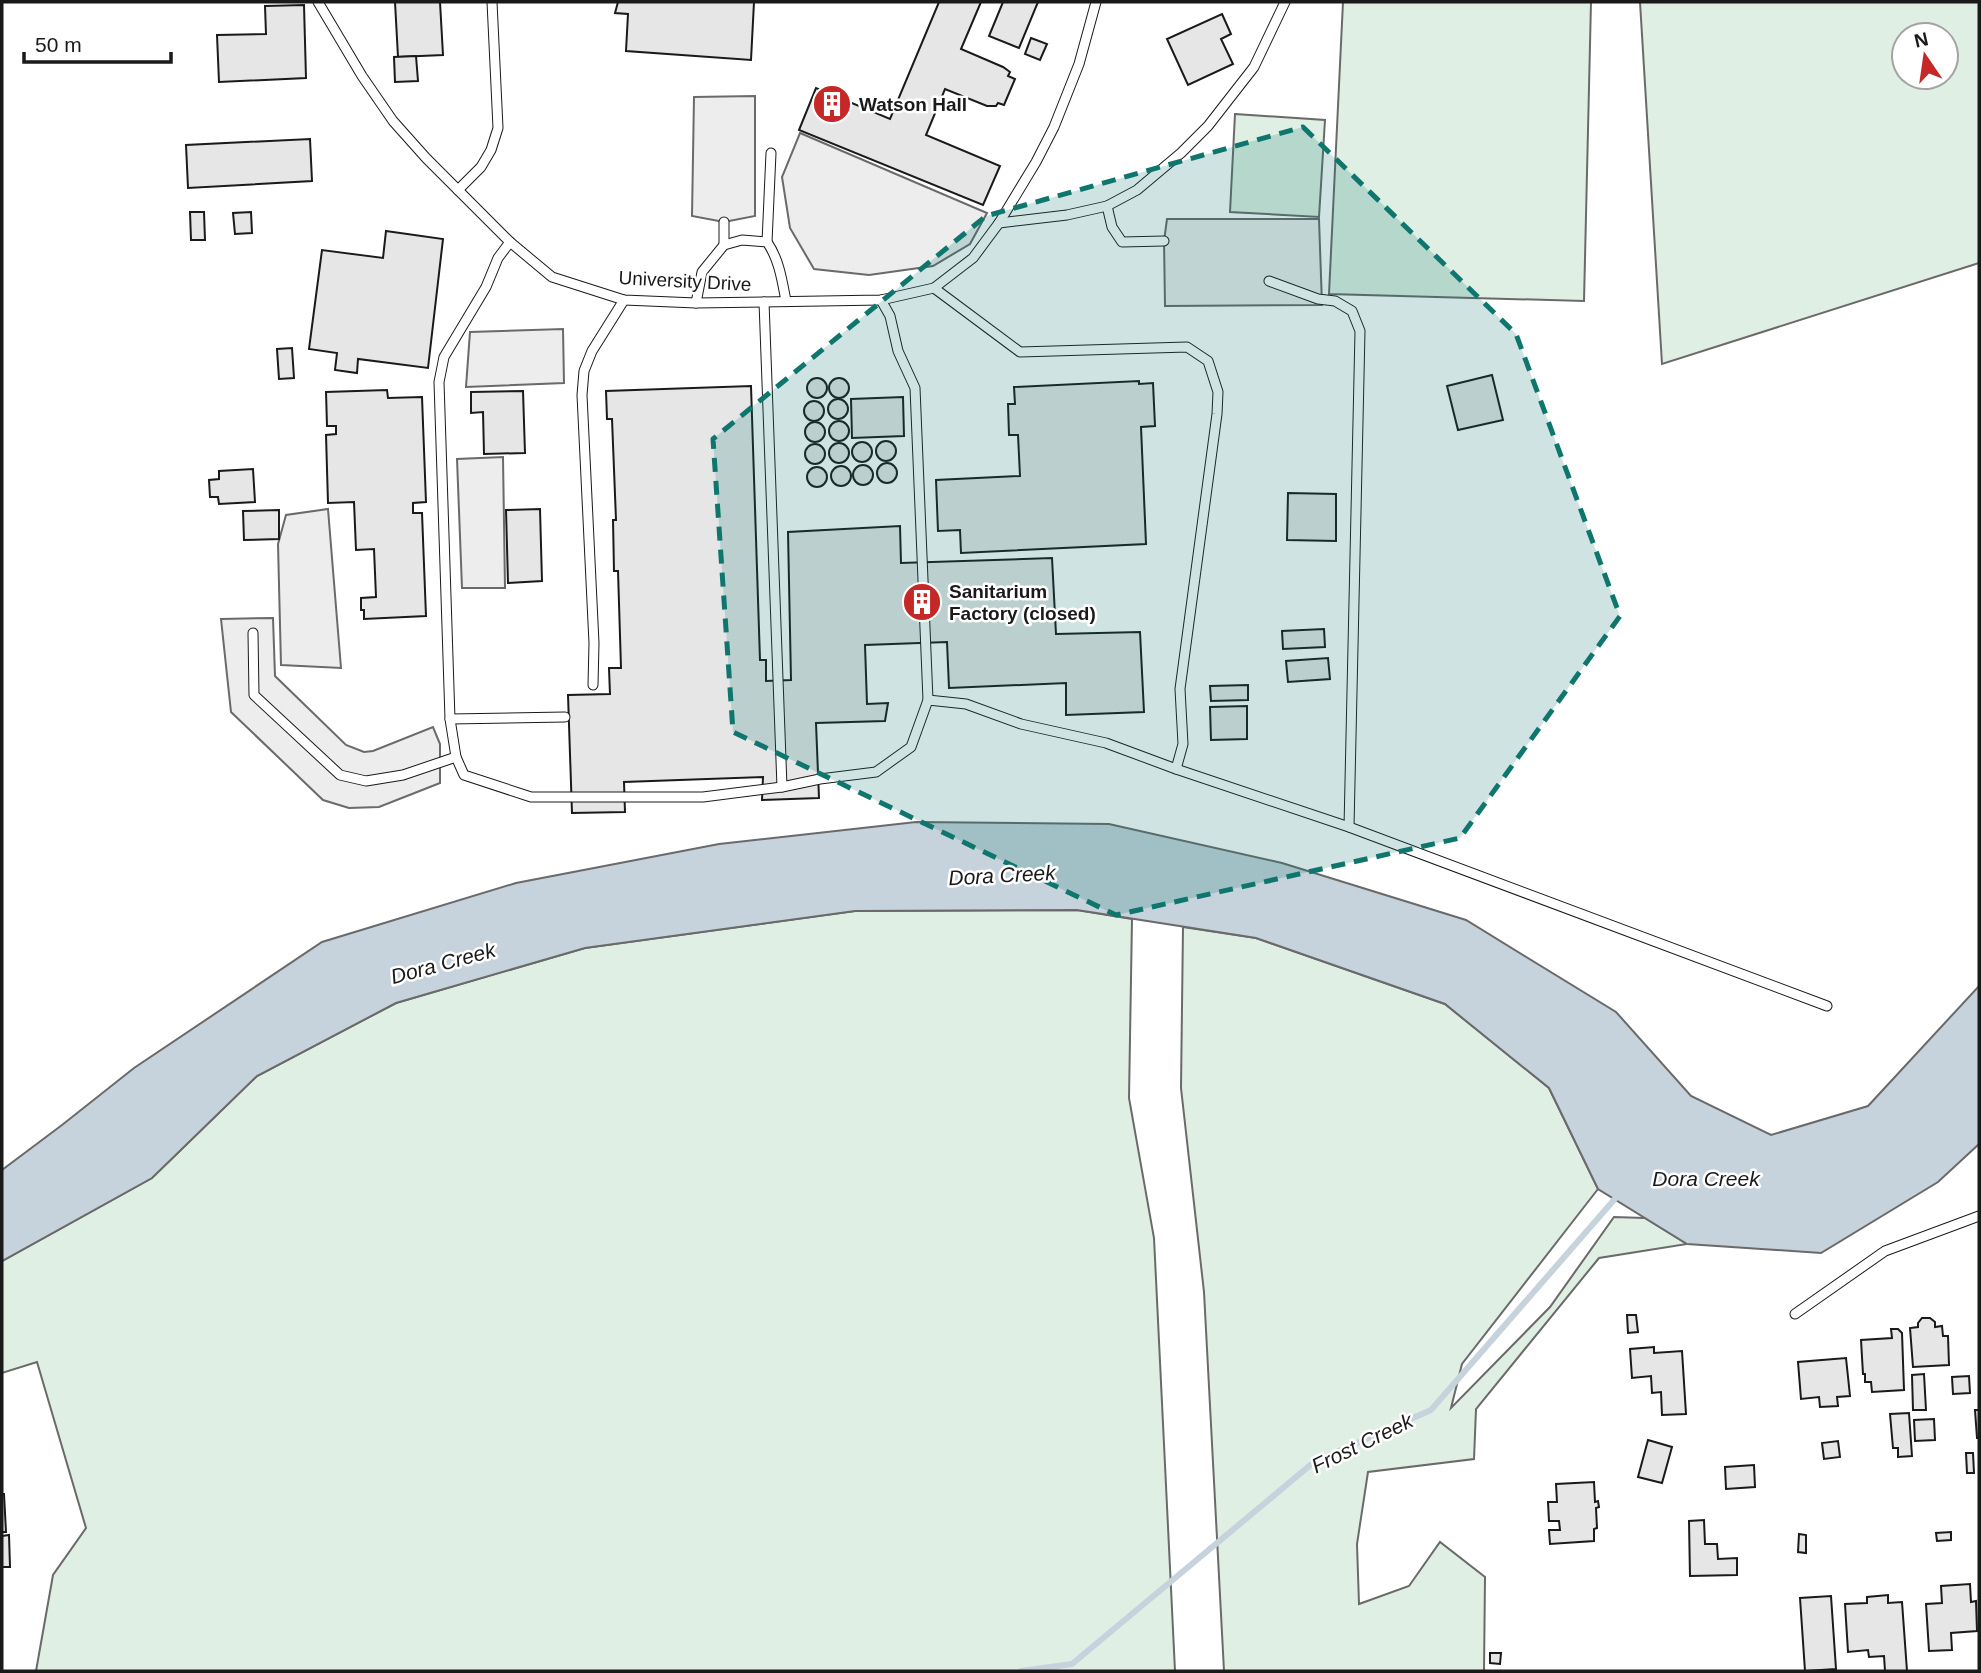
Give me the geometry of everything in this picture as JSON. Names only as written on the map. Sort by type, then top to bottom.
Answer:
[{"type":"lane","name":"University Drive","points":[[318,2],[362,76],[394,121],[426,158],[510,242],[552,277],[624,300],[696,303],[881,300],[934,288],[973,258],[999,223],[1036,162],[1054,127],[1079,64],[1096,2]]},
{"type":"lane","points":[[458,190],[486,159],[498,128],[492,2]]},
{"type":"lane","points":[[999,223],[1067,215],[1107,206],[1137,190],[1208,126],[1254,67],[1286,2]]},
{"type":"lane","points":[[771,152],[767,242],[773,250],[781,274],[786,301]]},
{"type":"lane","points":[[1107,206],[1112,227],[1122,242],[1164,241]]},
{"type":"lane","points":[[724,222],[724,245]]},
{"type":"lane","points":[[696,303],[702,272],[724,245],[742,240],[767,242]]},
{"type":"lane","points":[[510,242],[498,258],[486,287],[444,357],[439,382],[450,719],[456,757],[464,775],[531,797],[703,797],[782,787],[876,772],[911,747],[928,700],[915,388],[898,351],[890,316],[881,300]]},
{"type":"lane","points":[[1269,281],[1318,299],[1335,301],[1352,311],[1360,331],[1349,827]]},
{"type":"lane","points":[[934,288],[1020,352],[1187,347],[1208,361],[1218,392],[1217,414],[1180,689],[1183,744],[1176,769]]},
{"type":"lane","points":[[593,685],[594,643],[582,395],[584,371],[592,351],[624,300]]},
{"type":"lane","points":[[764,302],[782,787]]},
{"type":"lane","points":[[253,633],[254,695],[340,775],[366,781],[403,775],[456,757]]},
{"type":"lane","points":[[928,700],[966,704],[1021,724],[1106,743],[1349,827],[1827,1006]]},
{"type":"lane","points":[[450,719],[565,717]]},
{"type":"lane","points":[[1795,1314],[1885,1251],[1979,1216]]},
{"type":"highlighted area","points":[[1303,127],[1516,334],[1620,616],[1460,838],[1116,915],[733,732],[713,439],[986,216]]},
{"type":"green space","points":[[1343,2],[1591,2],[1584,301],[1329,294]]},
{"type":"green space","points":[[1640,2],[1979,2],[1979,263],[1662,364]]},
{"type":"green space","points":[[1235,114],[1325,120],[1319,217],[1230,212]]},
{"type":"green space","points":[[1077,910],[1132,919],[1129,1098],[1154,1238],[1175,1671],[36,1671],[53,1575],[86,1528],[37,1362],[2,1373],[2,1261],[152,1178],[257,1076],[396,1003],[585,948],[855,911]]},
{"type":"green space","points":[[1183,927],[1256,938],[1445,1004],[1549,1088],[1598,1189],[1462,1364],[1451,1408],[1550,1307],[1614,1217],[1645,1218],[1687,1244],[1599,1258],[1476,1409],[1474,1459],[1368,1472],[1357,1544],[1359,1604],[1409,1586],[1440,1542],[1485,1577],[1484,1671],[1224,1671],[1204,1292],[1181,1088]]},
{"type":"shaded area","points":[[755,96],[755,216],[724,222],[692,216],[694,97]]},
{"type":"shaded area","points":[[800,133],[987,213],[970,244],[933,266],[869,275],[814,269],[790,228],[782,177]]},
{"type":"shaded area","points":[[1167,219],[1319,219],[1322,305],[1165,306],[1164,241]]},
{"type":"shaded area","points":[[563,329],[564,383],[466,387],[470,332]]},
{"type":"shaded area","points":[[503,457],[505,588],[462,588],[457,459]]},
{"type":"shaded area","points":[[328,509],[341,668],[281,665],[278,544],[286,515]]},
{"type":"shaded area","points":[[273,618],[275,676],[346,745],[364,752],[373,751],[433,727],[440,744],[440,783],[379,807],[349,808],[323,800],[231,712],[221,619]]},
{"type":"water","name":"Dora Creek","points":[[916,822],[1109,824],[1282,863],[1466,920],[1616,1012],[1691,1096],[1771,1135],[1868,1106],[1979,986],[1979,1144],[1938,1182],[1821,1253],[1687,1244],[1598,1189],[1549,1088],[1445,1004],[1256,938],[1077,910],[855,911],[585,948],[396,1003],[257,1076],[152,1178],[2,1261],[2,1170],[134,1068],[322,942],[516,883],[719,844]]},
{"type":"building","points":[[395,2],[440,2],[443,55],[398,57]]},
{"type":"building","points":[[618,2],[754,2],[751,60],[626,51],[628,14],[615,13]]},
{"type":"building","name":"Watson Hall","points":[[939,2],[981,2],[961,49],[1003,67],[1010,72],[1008,76],[1015,79],[1004,105],[998,103],[996,106],[987,106],[945,89],[926,135],[1000,166],[983,205],[799,130],[816,88],[890,119]]},
{"type":"building","points":[[1003,2],[1038,2],[1019,48],[989,36]]},
{"type":"building","points":[[304,5],[306,78],[219,82],[217,35],[266,34],[265,6]]},
{"type":"building","points":[[1222,14],[1231,34],[1221,39],[1233,64],[1188,85],[1167,39]]},
{"type":"building","points":[[1031,38],[1047,44],[1040,60],[1025,54]]},
{"type":"building","points":[[416,56],[418,81],[395,82],[394,57]]},
{"type":"building","points":[[310,139],[312,181],[188,188],[186,145]]},
{"type":"building","points":[[190,212],[204,212],[205,240],[191,240]]},
{"type":"building","points":[[251,212],[252,233],[235,234],[233,213]]},
{"type":"building","points":[[386,231],[443,239],[428,368],[358,359],[357,373],[335,370],[337,353],[309,349],[322,250],[383,258]]},
{"type":"building","points":[[292,348],[294,378],[279,379],[277,349]]},
{"type":"building","points":[[1492,375],[1503,420],[1458,430],[1447,386]]},
{"type":"building","points":[[813,378],[821,378],[827,388],[821,398],[813,398],[807,392],[807,384]]},
{"type":"building","points":[[835,378],[843,378],[849,388],[843,398],[835,398],[829,392],[829,384]]},
{"type":"building","points":[[1139,381],[1139,384],[1153,383],[1155,426],[1141,427],[1146,544],[961,553],[960,530],[938,531],[936,480],[1020,476],[1018,435],[1009,435],[1008,404],[1015,404],[1014,387]]},
{"type":"building","name":"Sanitarium Factory (closed)","points":[[751,386],[760,660],[766,660],[766,681],[791,680],[788,532],[900,526],[901,563],[1052,558],[1056,634],[1140,632],[1144,712],[1066,715],[1066,683],[949,688],[947,642],[865,645],[867,704],[888,703],[885,721],[816,723],[819,798],[762,800],[763,777],[624,782],[625,812],[572,813],[568,695],[610,694],[609,668],[621,668],[618,571],[614,571],[613,520],[616,520],[612,419],[607,419],[606,391]]},
{"type":"building","points":[[387,390],[388,398],[422,397],[426,502],[413,503],[413,513],[422,513],[426,616],[364,619],[361,598],[376,597],[374,549],[356,550],[354,502],[328,503],[326,435],[336,434],[336,426],[327,426],[326,392]]},
{"type":"building","points":[[523,391],[525,453],[484,454],[483,412],[471,413],[471,392]]},
{"type":"building","points":[[903,397],[904,436],[852,438],[851,399]]},
{"type":"building","points":[[834,399],[842,399],[848,409],[842,419],[834,419],[828,413],[828,405]]},
{"type":"building","points":[[810,401],[818,401],[824,411],[818,421],[810,421],[804,415],[804,407]]},
{"type":"building","points":[[835,421],[843,421],[849,431],[843,441],[835,441],[829,435],[829,427]]},
{"type":"building","points":[[811,422],[819,422],[825,432],[819,442],[811,442],[805,436],[805,428]]},
{"type":"building","points":[[882,441],[890,441],[896,451],[890,461],[882,461],[876,455],[876,447]]},
{"type":"building","points":[[858,442],[866,442],[872,452],[866,462],[858,462],[852,456],[852,448]]},
{"type":"building","points":[[835,443],[843,443],[849,453],[843,463],[835,463],[829,457],[829,449]]},
{"type":"building","points":[[811,444],[819,444],[825,454],[819,464],[811,464],[805,458],[805,450]]},
{"type":"building","points":[[883,463],[891,463],[897,473],[891,483],[883,483],[877,477],[877,469]]},
{"type":"building","points":[[859,465],[867,465],[873,475],[867,485],[859,485],[853,479],[853,471]]},
{"type":"building","points":[[837,466],[845,466],[851,476],[845,486],[837,486],[831,480],[831,472]]},
{"type":"building","points":[[813,467],[821,467],[827,477],[821,487],[813,487],[807,481],[807,473]]},
{"type":"building","points":[[253,469],[255,502],[219,504],[218,497],[210,497],[209,480],[219,479],[219,471]]},
{"type":"building","points":[[1288,493],[1336,494],[1336,541],[1287,540]]},
{"type":"building","points":[[540,509],[542,581],[508,583],[506,510]]},
{"type":"building","points":[[279,510],[279,539],[244,540],[243,511]]},
{"type":"building","points":[[1324,629],[1325,647],[1283,649],[1282,631]]},
{"type":"building","points":[[1328,658],[1330,679],[1288,682],[1286,661]]},
{"type":"building","points":[[1248,685],[1248,700],[1211,701],[1210,686]]},
{"type":"building","points":[[1247,706],[1247,739],[1211,740],[1210,707]]},
{"type":"building","points":[[1627,1315],[1636,1315],[1638,1332],[1628,1333]]},
{"type":"building","points":[[1922,1318],[1930,1318],[1935,1322],[1935,1327],[1942,1326],[1943,1336],[1948,1336],[1949,1365],[1913,1367],[1910,1328],[1918,1327]]},
{"type":"building","points":[[1891,1329],[1898,1329],[1902,1333],[1904,1390],[1872,1392],[1871,1382],[1865,1382],[1863,1374],[1861,1340],[1892,1338]]},
{"type":"building","points":[[1654,1347],[1654,1353],[1682,1351],[1686,1414],[1662,1415],[1661,1392],[1652,1393],[1651,1376],[1632,1378],[1630,1349]]},
{"type":"building","points":[[1846,1358],[1850,1396],[1837,1397],[1838,1406],[1820,1407],[1819,1397],[1801,1399],[1798,1362]]},
{"type":"building","points":[[1924,1374],[1926,1410],[1913,1410],[1912,1375]]},
{"type":"building","points":[[1969,1376],[1970,1393],[1953,1394],[1952,1377]]},
{"type":"building","points":[[1975,1410],[1979,1410],[1979,1438],[1977,1438]]},
{"type":"building","points":[[1909,1413],[1912,1456],[1898,1457],[1898,1448],[1893,1448],[1890,1414]]},
{"type":"building","points":[[1934,1419],[1935,1440],[1915,1441],[1914,1420]]},
{"type":"building","points":[[1648,1440],[1672,1447],[1662,1483],[1638,1477]]},
{"type":"building","points":[[1838,1441],[1840,1457],[1824,1459],[1822,1443]]},
{"type":"building","points":[[1966,1453],[1973,1453],[1974,1473],[1967,1473]]},
{"type":"building","points":[[1754,1465],[1755,1487],[1726,1489],[1725,1467]]},
{"type":"building","points":[[1594,1482],[1595,1502],[1598,1501],[1599,1507],[1596,1508],[1597,1528],[1594,1529],[1594,1541],[1550,1544],[1549,1530],[1560,1530],[1559,1521],[1549,1521],[1548,1502],[1557,1502],[1556,1484]]},
{"type":"building","points":[[4,1494],[6,1532],[2,1532]]},
{"type":"building","points":[[1704,1520],[1705,1544],[1717,1544],[1718,1559],[1737,1558],[1737,1575],[1690,1576],[1689,1521]]},
{"type":"building","points":[[1951,1532],[1951,1540],[1937,1541],[1936,1533]]},
{"type":"building","points":[[1799,1534],[1806,1535],[1806,1553],[1798,1552]]},
{"type":"building","points":[[9,1535],[10,1567],[2,1567],[2,1536]]},
{"type":"building","points":[[1970,1584],[1971,1602],[1976,1601],[1977,1631],[1951,1633],[1952,1650],[1929,1651],[1926,1604],[1942,1603],[1941,1586]]},
{"type":"building","points":[[1888,1595],[1888,1603],[1902,1602],[1907,1671],[1885,1671],[1884,1656],[1869,1657],[1868,1650],[1848,1652],[1845,1604],[1867,1603],[1867,1597]]},
{"type":"building","points":[[1831,1596],[1836,1669],[1805,1671],[1800,1598]]},
{"type":"building","points":[[1490,1653],[1501,1653],[1500,1664],[1490,1663]]},
{"type":"waterway","name":"Frost Creek","points":[[1021,1671],[1072,1664],[1314,1462],[1431,1410],[1620,1193]]},
{"type":"place","name":"Watson Hall","points":[[832,104]]},
{"type":"place","name":"Sanitarium Factory (closed)","points":[[922,602]]}]
